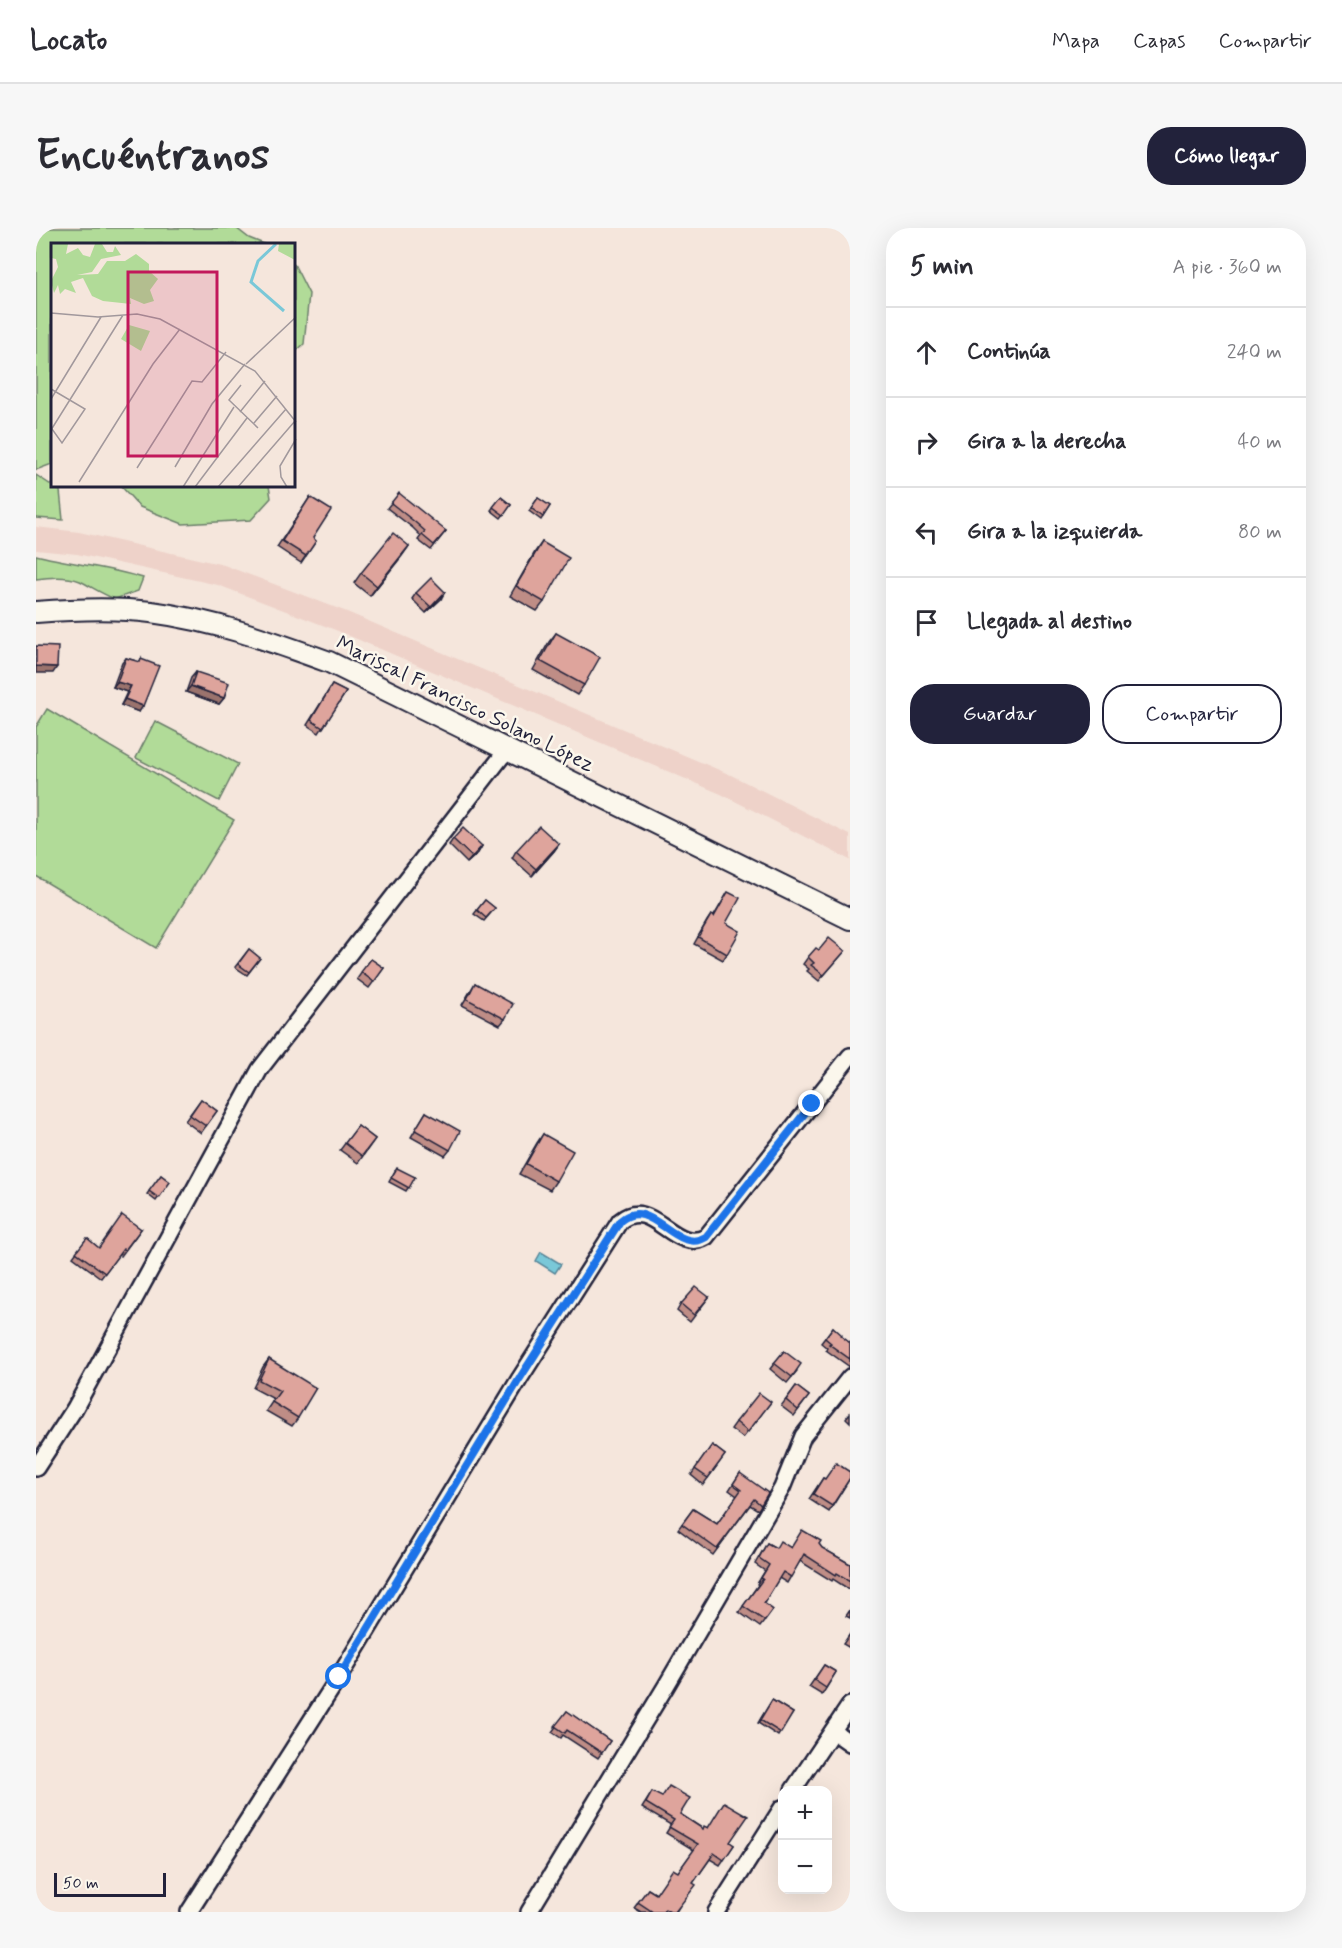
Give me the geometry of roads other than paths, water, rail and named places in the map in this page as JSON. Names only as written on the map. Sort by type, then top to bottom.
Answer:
[{"type":"street","name":"Mariscal Francisco Solano López","points":[[36,612],[115,609],[152,612],[204,621],[262,638],[329,662],[850,919]]},
{"type":"street","points":[[36,1468],[75,1408],[261,1069],[506,751]]},
{"type":"street","points":[[189,1912],[339,1677],[520,1378],[620,1221],[630,1215],[644,1214],[685,1240],[696,1241],[706,1237],[850,1056]]},
{"type":"street","points":[[529,1912],[666,1686],[782,1488],[803,1436],[850,1377]]},
{"type":"street","points":[[797,1786],[850,1705]]},
{"type":"street","points":[[833,1731],[850,1743]]},
{"type":"street","points":[[717,1912],[778,1816]]},
{"type":"water","points":[[541,1252],[561,1264],[555,1273],[536,1261]]}]
